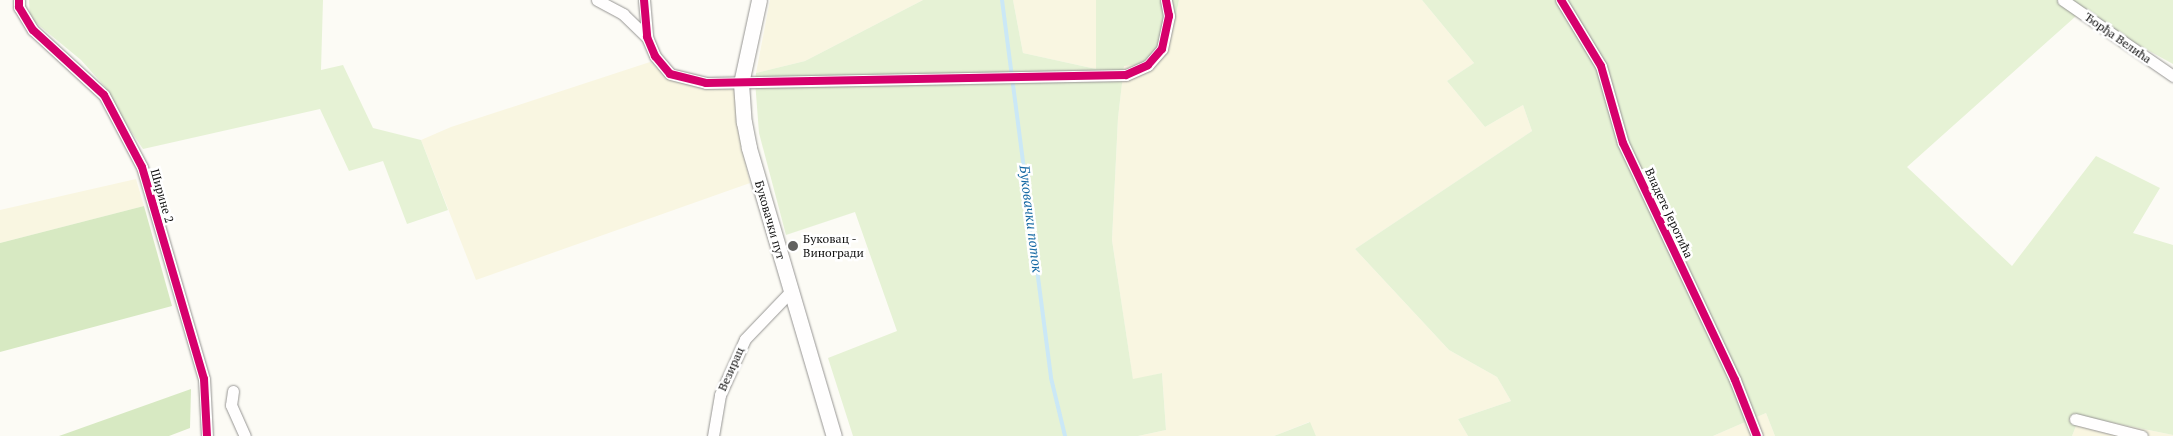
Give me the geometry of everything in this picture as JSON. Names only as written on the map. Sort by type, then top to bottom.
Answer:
[{"type":"street","name":"Ширине 2","points":[[19,0],[19,7],[34,30],[104,95],[142,167],[204,379],[206,436]]},
{"type":"street","points":[[597,0],[623,14],[647,37]]},
{"type":"street","points":[[644,0],[647,37],[655,56],[670,74],[706,83],[1126,75],[1148,65],[1162,49],[1169,16],[1166,0]]},
{"type":"street","name":"Буковачки пут","points":[[759,0],[741,83],[750,148],[834,436]]},
{"type":"street","name":"Владете Јеротића","points":[[1561,0],[1601,66],[1623,143],[1735,380],[1757,436]]},
{"type":"street","name":"Ђорђа Велића","points":[[2063,0],[2173,76]]},
{"type":"street","name":"Везирац","points":[[713,436],[720,395],[745,339],[775,305],[791,291]]},
{"type":"street","points":[[232,391],[231,405],[245,436]]},
{"type":"street","points":[[2075,419],[2142,436]]},
{"type":"shaded area","points":[[770,0],[923,0],[805,61],[756,73]]},
{"type":"shaded area","points":[[1013,0],[1096,0],[1096,69],[1023,53]]},
{"type":"shaded area","points":[[1179,0],[1422,0],[1474,63],[1447,81],[1485,127],[1523,105],[1532,131],[1355,249],[1449,350],[1497,377],[1511,401],[1458,419],[1468,436],[1316,436],[1309,422],[1274,436],[1138,436],[1166,430],[1162,373],[1133,380],[1112,240],[1118,118],[1124,65],[1174,25]]},
{"type":"shaded area","points":[[650,62],[677,82],[734,87],[739,134],[750,183],[476,280],[421,140],[451,127]]},
{"type":"shaded area","points":[[136,179],[144,206],[0,243],[0,210]]},
{"type":"shaded area","points":[[1766,413],[1775,436],[1713,436]]},
{"type":"shaded area","points":[[2080,416],[2173,435],[2173,436],[2072,436]]},
{"type":"green space","points":[[29,0],[323,0],[321,70],[343,65],[373,128],[421,140],[448,210],[407,224],[383,161],[349,171],[320,109],[143,149],[118,112],[107,89],[81,60],[30,18]]},
{"type":"green space","points":[[923,0],[1013,0],[1023,53],[1096,69],[1096,0],[1179,0],[1174,25],[1148,63],[1124,66],[1118,118],[1112,240],[1133,379],[1162,373],[1166,430],[1138,436],[853,436],[828,358],[897,331],[855,212],[786,235],[759,133],[756,73],[805,61]]},
{"type":"green space","points":[[1422,0],[2173,0],[2173,64],[2133,42],[2085,8],[1907,167],[2012,266],[2096,156],[2160,188],[2133,233],[2173,245],[2173,435],[2080,416],[2072,436],[1775,436],[1766,413],[1713,436],[1468,436],[1458,419],[1511,401],[1497,377],[1449,350],[1355,249],[1532,131],[1523,105],[1485,127],[1447,81],[1474,63]]},
{"type":"green space","points":[[144,206],[172,306],[0,352],[0,243]]},
{"type":"green space","points":[[191,389],[190,428],[169,436],[59,436]]},
{"type":"green space","points":[[1310,422],[1316,436],[1274,436]]},
{"type":"waterway","name":"Буковачки поток","points":[[1002,0],[1051,378],[1065,436]]},
{"type":"cycle path","points":[[19,0],[19,7],[33,30],[104,95],[142,167],[204,379],[207,436]]},
{"type":"cycle path","points":[[644,0],[647,37],[655,56],[670,74],[706,83],[1126,75],[1148,65],[1162,49],[1169,16],[1166,0]]},
{"type":"cycle path","points":[[1561,0],[1601,66],[1623,143],[1735,380],[1757,436]]},
{"type":"place","name":"Буковац - Виногради","points":[[793,246]]}]
